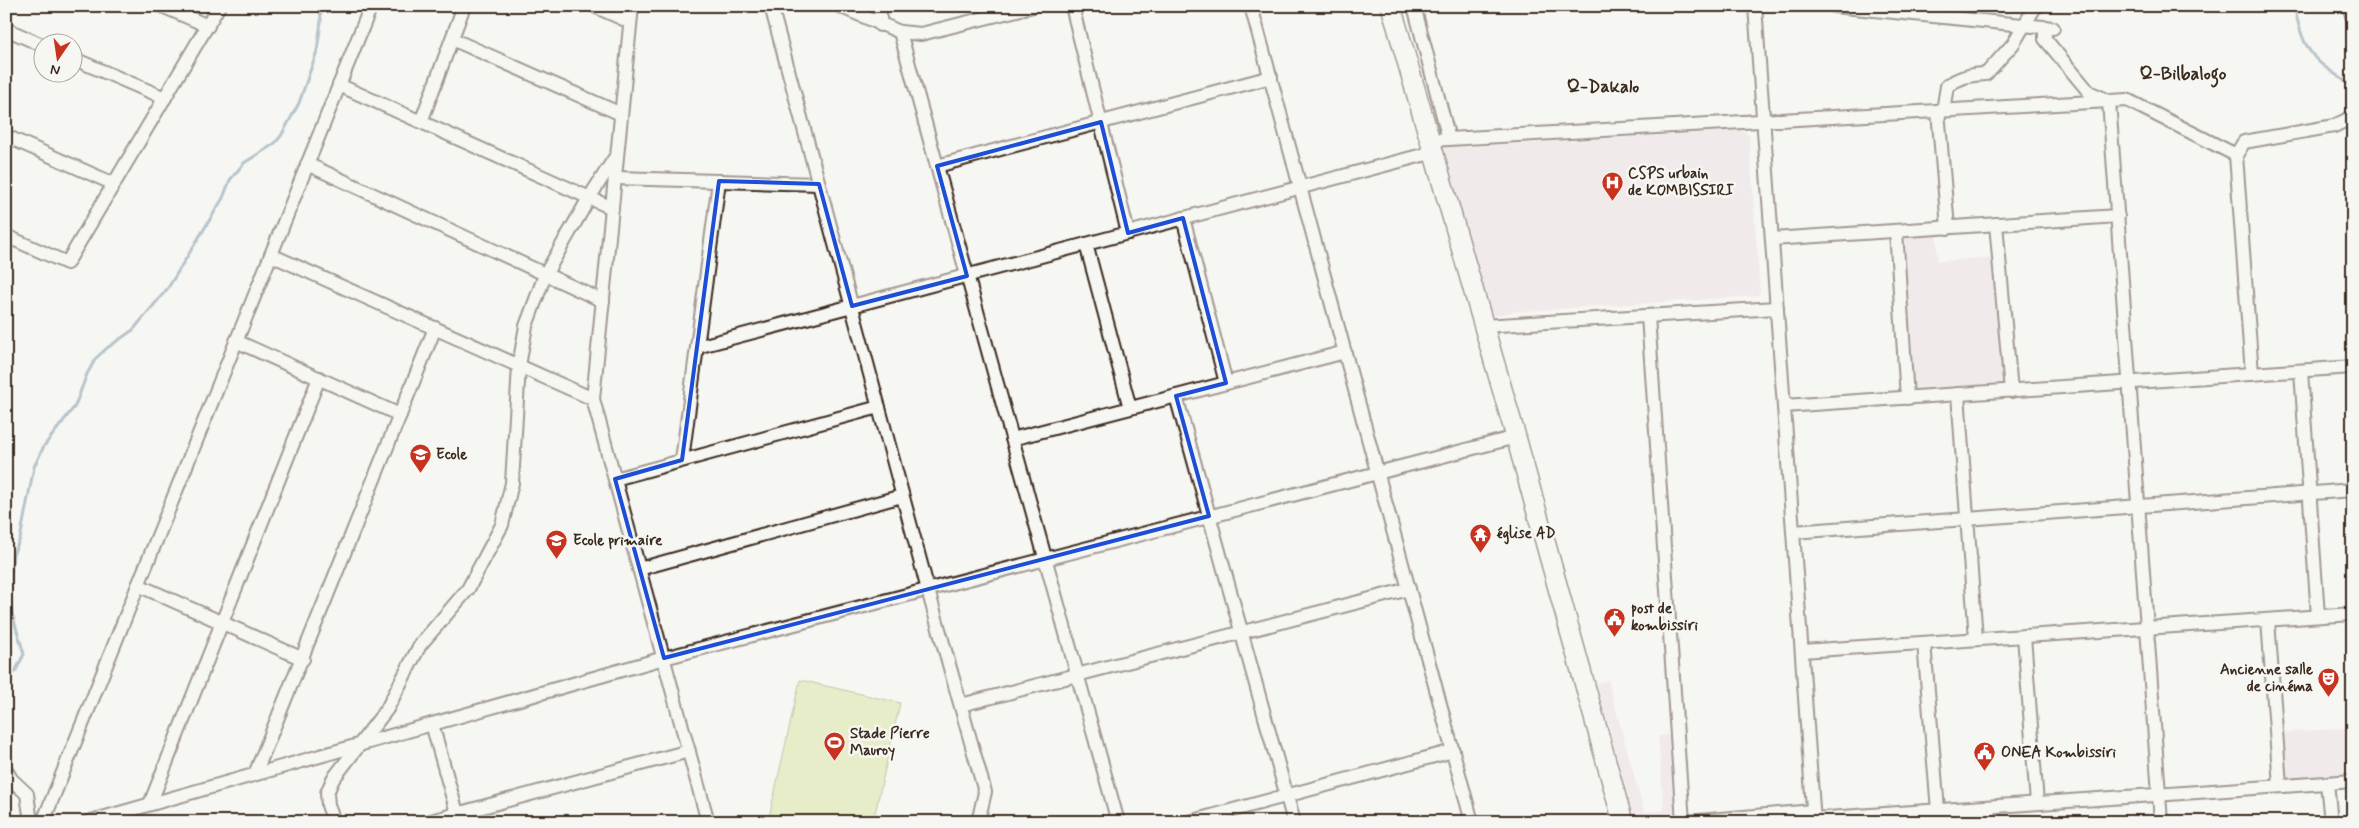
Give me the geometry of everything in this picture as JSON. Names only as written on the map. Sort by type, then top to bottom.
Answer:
[{"type":"highway","points":[[1391,6],[1438,144],[1484,326],[1623,822]]},
{"type":"street","points":[[162,6],[208,26]]},
{"type":"street","points":[[6,236],[67,263],[219,6]]},
{"type":"street","points":[[43,822],[371,6]]},
{"type":"street","points":[[421,122],[464,6]]},
{"type":"street","points":[[594,6],[630,22]]},
{"type":"street","points":[[632,6],[593,399],[708,822]]},
{"type":"street","points":[[771,6],[902,496],[985,792],[978,822]]},
{"type":"street","points":[[839,6],[900,32],[921,34],[991,11],[1033,6]]},
{"type":"street","points":[[880,6],[880,25]]},
{"type":"street","points":[[1072,6],[1128,233]]},
{"type":"street","points":[[1252,6],[1472,822]]},
{"type":"street","points":[[1414,6],[1438,144]]},
{"type":"street","points":[[1755,6],[1814,817]]},
{"type":"street","points":[[1840,6],[2049,27],[2045,39],[2089,92],[2109,101]]},
{"type":"street","points":[[1948,228],[1940,111],[1947,86],[1955,80],[1973,74],[1986,74],[2013,44],[2023,25],[2035,7],[2038,6]]},
{"type":"street","points":[[2348,6],[2353,18]]},
{"type":"street","points":[[6,29],[32,41]]},
{"type":"street","points":[[900,32],[1118,822]]},
{"type":"street","points":[[452,40],[621,114]]},
{"type":"street","points":[[82,62],[165,98]]},
{"type":"street","points":[[937,166],[1271,77]]},
{"type":"street","points":[[339,85],[612,208]]},
{"type":"street","points":[[697,347],[1300,187],[1438,144],[1763,121],[2127,100],[2236,155]]},
{"type":"street","points":[[2109,101],[2161,822]]},
{"type":"street","points":[[2252,374],[2236,155],[2244,142],[2334,126],[2353,117]]},
{"type":"street","points":[[6,136],[114,184]]},
{"type":"street","points":[[334,822],[328,805],[327,793],[333,779],[387,709],[420,645],[468,589],[502,525],[512,483],[519,366],[526,326],[545,275],[589,198],[617,154]]},
{"type":"street","points":[[307,164],[603,302]]},
{"type":"street","points":[[615,178],[819,184]]},
{"type":"street","points":[[682,460],[719,181]]},
{"type":"street","points":[[1772,239],[2118,216]]},
{"type":"street","points":[[1183,218],[1226,383]]},
{"type":"street","points":[[1996,224],[2011,391]]},
{"type":"street","points":[[1896,231],[1907,398]]},
{"type":"street","points":[[1086,244],[1130,408]]},
{"type":"street","points":[[271,255],[593,399]]},
{"type":"street","points":[[1484,326],[1777,308]]},
{"type":"street","points":[[1648,316],[1683,822]]},
{"type":"street","points":[[255,774],[435,328]]},
{"type":"street","points":[[236,340],[400,415]]},
{"type":"street","points":[[1012,439],[1345,352]]},
{"type":"street","points":[[1784,406],[2353,367]]},
{"type":"street","points":[[2301,371],[2318,616]]},
{"type":"street","points":[[150,804],[319,378]]},
{"type":"street","points":[[1958,394],[1976,639]]},
{"type":"street","points":[[1176,396],[1294,822]]},
{"type":"street","points":[[615,479],[878,407]]},
{"type":"street","points":[[88,822],[664,658],[1516,437]]},
{"type":"street","points":[[1793,532],[2353,490]]},
{"type":"street","points":[[639,569],[902,496]]},
{"type":"street","points":[[138,584],[303,659]]},
{"type":"street","points":[[961,705],[1409,589]]},
{"type":"street","points":[[1802,651],[2353,614]]},
{"type":"street","points":[[2268,620],[2280,786]]},
{"type":"street","points":[[2024,636],[2038,803]]},
{"type":"street","points":[[1924,643],[1938,810]]},
{"type":"street","points":[[432,724],[458,818]]},
{"type":"street","points":[[1189,822],[1453,750]]},
{"type":"street","points":[[427,822],[458,818],[689,751]]},
{"type":"street","points":[[6,770],[10,778],[27,794],[32,822]]},
{"type":"street","points":[[1687,822],[1988,807],[2353,781]]},
{"type":"street","points":[[2327,783],[2331,822]]},
{"type":"street","points":[[1988,807],[1989,822]]},
{"type":"highlighted area","points":[[1101,122],[1128,233],[1183,218],[1226,383],[1176,396],[1209,516],[664,658],[615,479],[682,460],[719,181],[819,184],[852,306],[967,276],[937,166]]},
{"type":"shaded area","points":[[1743,130],[1749,136],[1760,292],[1757,296],[1512,312],[1481,318],[1431,140],[1465,138],[1467,147]]},
{"type":"shaded area","points":[[1936,228],[1938,261],[1999,257],[2011,391],[1907,398],[1896,231]]},
{"type":"shaded area","points":[[1608,680],[1644,812],[1664,810],[1658,736],[1677,734],[1683,822],[1635,822],[1597,683]]},
{"type":"shaded area","points":[[2353,708],[2353,781],[2280,786],[2277,733],[2345,728]]},
{"type":"green space","name":"Stade Pierre Mauroy","points":[[800,680],[900,703],[873,822],[768,822]]},
{"type":"waterway","points":[[6,679],[15,672],[24,654],[12,614],[10,585],[13,554],[20,539],[34,467],[44,446],[75,406],[87,374],[96,358],[133,330],[168,288],[223,198],[230,180],[244,163],[274,144],[281,136],[299,103],[317,51],[321,21],[320,6]]},
{"type":"waterway","points":[[2294,6],[2301,34],[2309,50],[2321,64],[2345,81],[2353,90]]},
{"type":"place","name":"CSPS urbain de KOMBISSIRI","points":[[1612,202]]},
{"type":"place","name":"Ecole","points":[[420,474]]},
{"type":"place","name":"église AD","points":[[1480,553]]},
{"type":"place","name":"Ecole primaire","points":[[557,560]]},
{"type":"place","name":"post de kombissiri","points":[[1615,637]]},
{"type":"place","name":"Ancienne salle de cinéma","points":[[2329,698]]},
{"type":"place","name":"Stade Pierre Mauroy","points":[[834,762]]},
{"type":"place","name":"ONEA Kombissiri","points":[[1985,772]]},
{"type":"district","name":"Q-Bilbalogo","points":[[2183,74]]},
{"type":"district","name":"Q-Dakalo","points":[[1603,87]]}]
